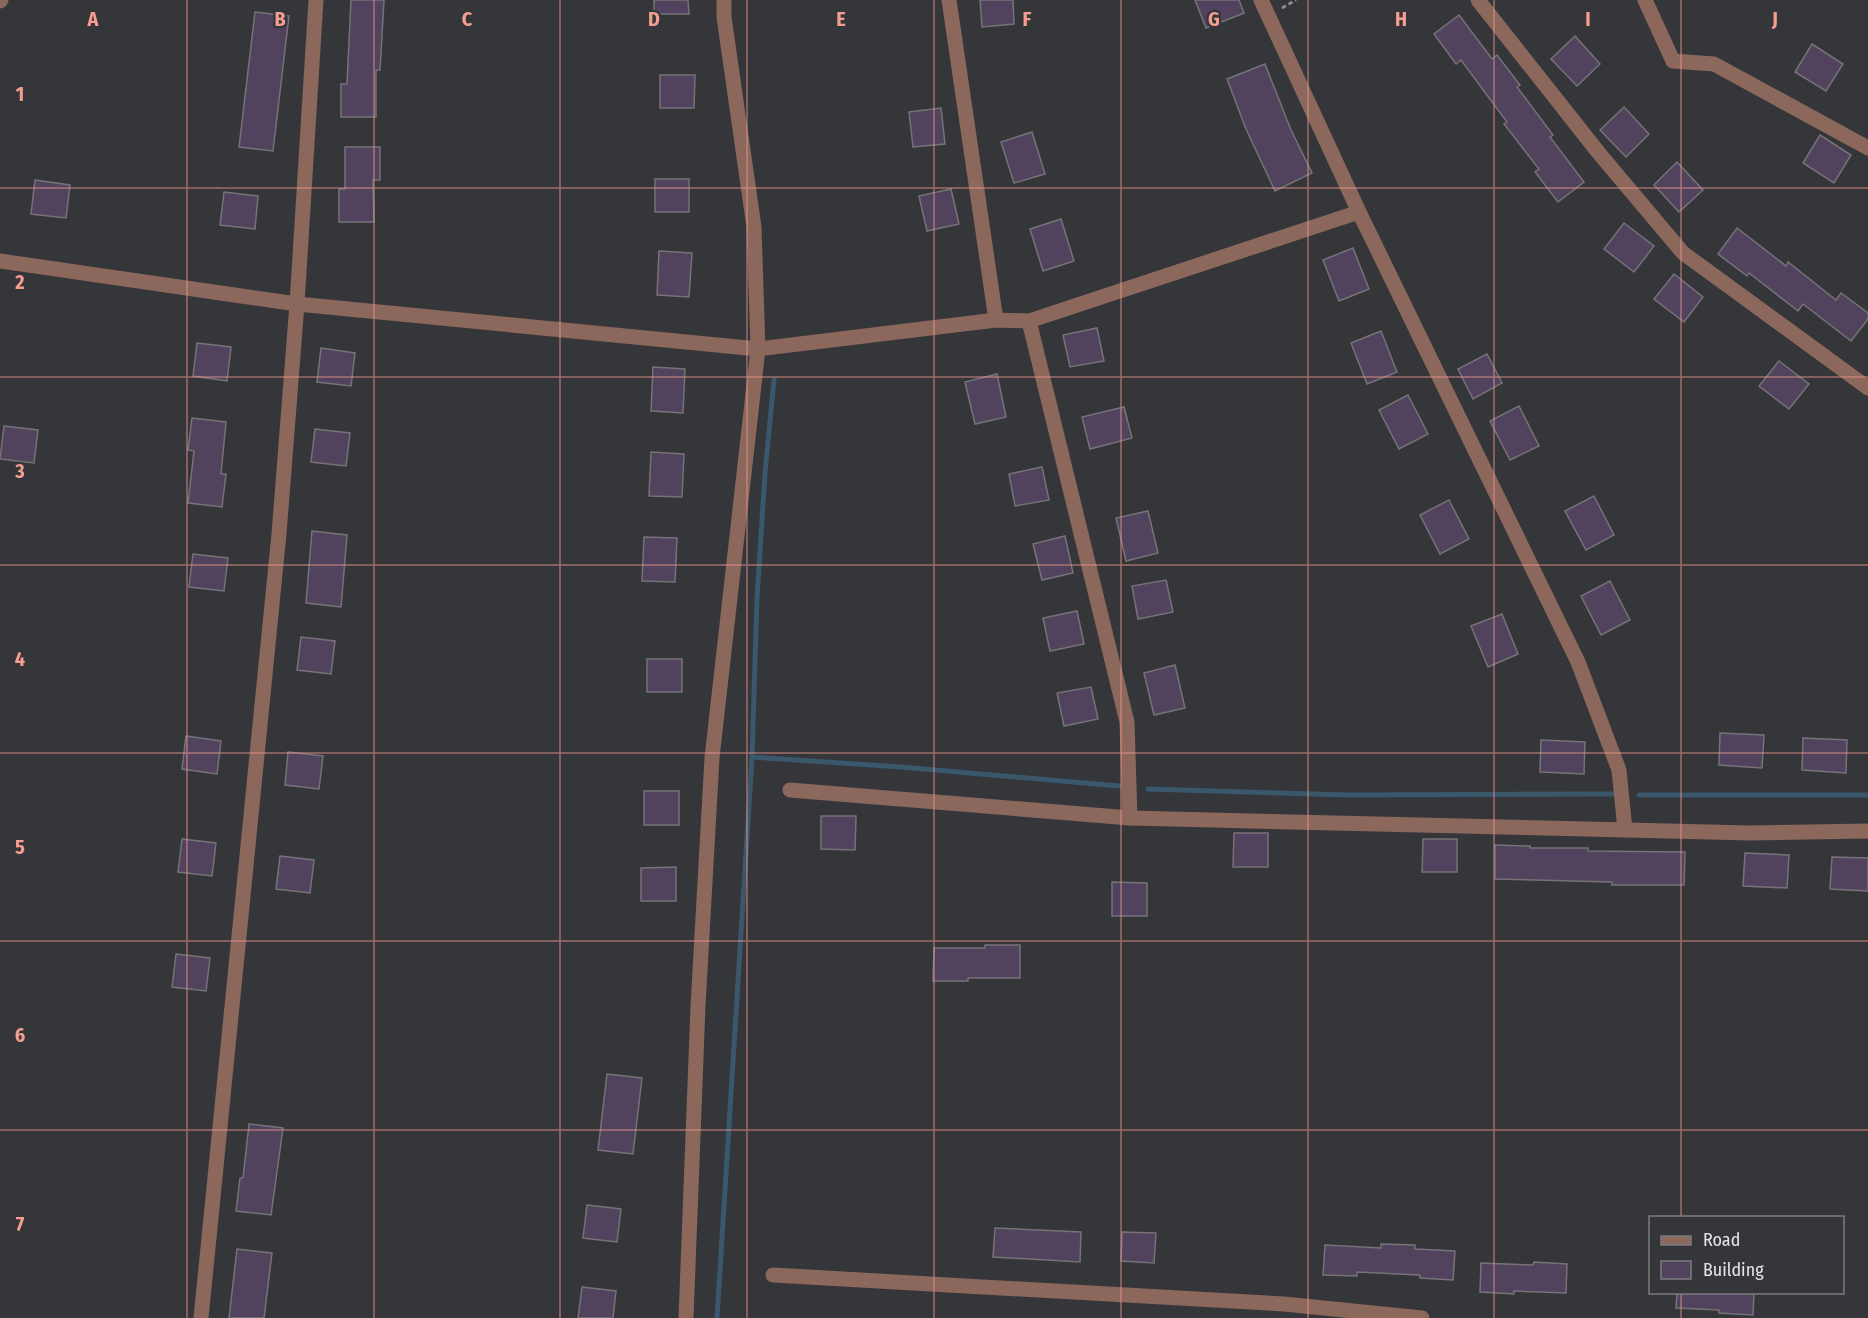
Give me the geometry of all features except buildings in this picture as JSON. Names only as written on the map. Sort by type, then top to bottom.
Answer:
[{"type":"street","points":[[201,1318],[279,534],[297,303],[316,0]]},
{"type":"street","points":[[686,1318],[698,1006],[712,758],[758,349],[754,227],[724,17],[724,0]]},
{"type":"street","points":[[949,0],[996,320]]},
{"type":"street","points":[[1261,0],[1359,212],[1578,662],[1619,770],[1625,830]]},
{"type":"street","points":[[1478,0],[1598,152],[1683,253],[1868,388]]},
{"type":"street","points":[[1645,0],[1673,61],[1714,64],[1868,148]]},
{"type":"street","points":[[0,261],[297,303],[758,349],[996,320],[1029,321],[1359,212]]},
{"type":"street","points":[[1029,321],[1127,722],[1130,818]]},
{"type":"street","points":[[790,790],[1130,818],[1750,833],[1868,831]]},
{"type":"street","points":[[773,1275],[1284,1304],[1422,1318]]},
{"type":"waterway","points":[[717,1318],[752,757],[757,598],[774,380]]},
{"type":"waterway","points":[[752,757],[1119,786]]},
{"type":"waterway","points":[[1148,789],[1347,795],[1612,794]]},
{"type":"waterway","points":[[1639,795],[1868,795]]}]
